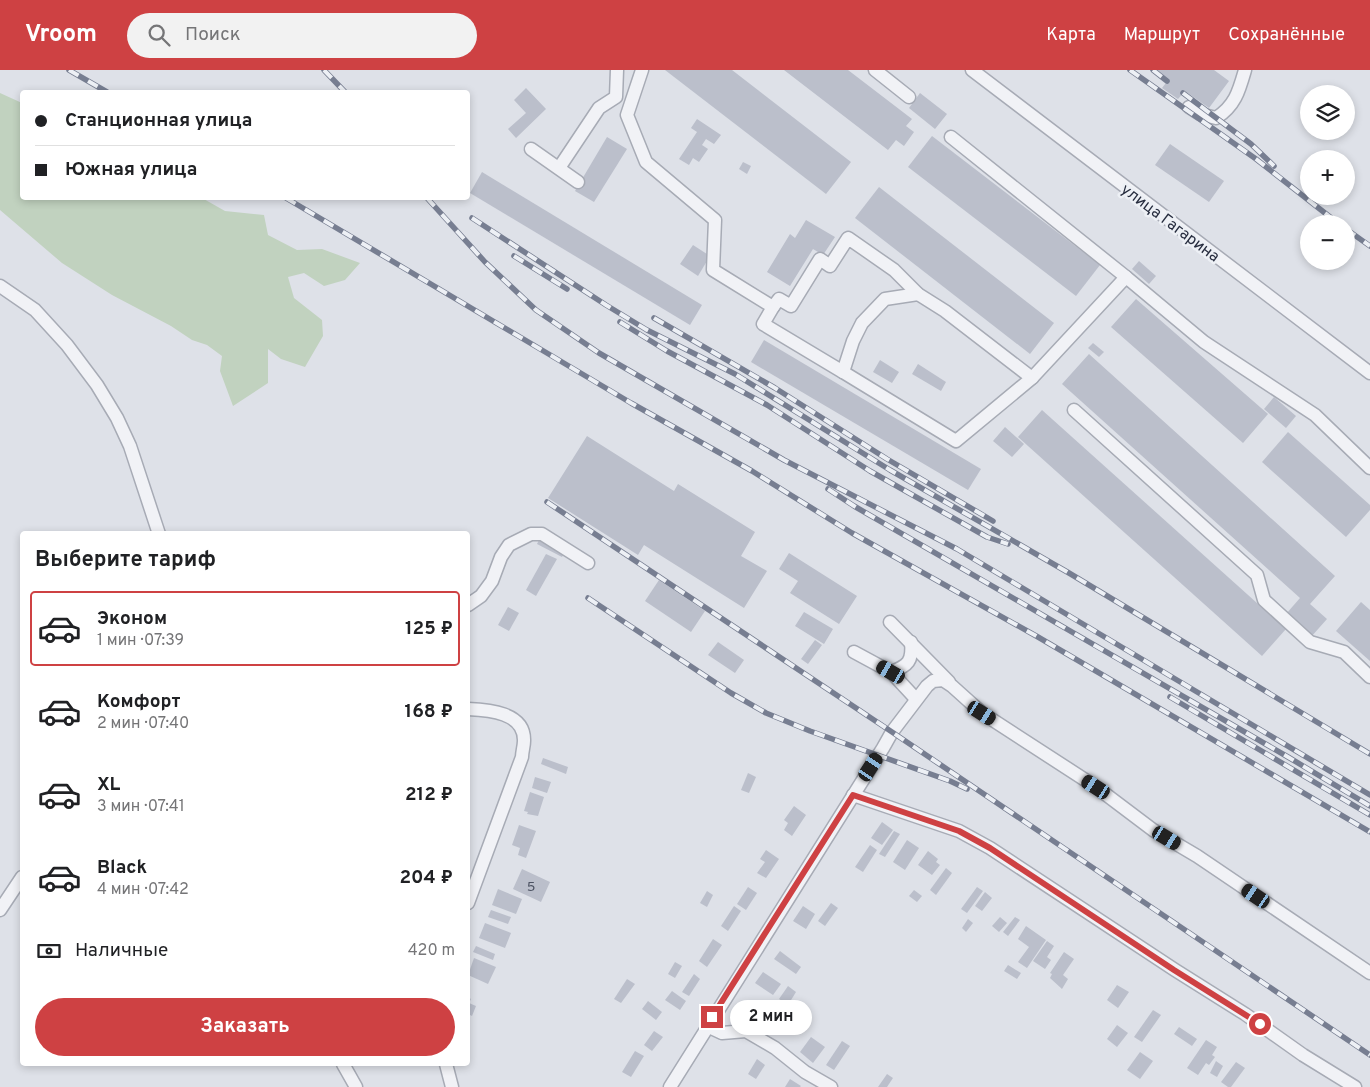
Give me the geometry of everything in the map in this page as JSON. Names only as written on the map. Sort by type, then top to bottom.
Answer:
[{"type":"street","points":[[559,168],[599,108],[616,98],[617,70]]},
{"type":"street","points":[[642,70],[627,115],[646,162],[715,220],[713,270],[774,307]]},
{"type":"street","points":[[875,70],[909,97]]},
{"type":"street","name":"улица Гагарина","points":[[972,70],[1370,373]]},
{"type":"street","points":[[1189,107],[1200,114],[1216,118],[1228,110],[1240,90],[1244,70]]},
{"type":"street","points":[[950,137],[1126,277],[1204,342],[1315,415],[1370,468]]},
{"type":"street","points":[[531,149],[578,182]]},
{"type":"street","points":[[1032,378],[945,311],[918,294],[894,270],[848,238],[830,266],[820,260],[791,306],[779,299],[763,324],[956,440],[1032,378],[1126,277]]},
{"type":"street","points":[[0,286],[35,310],[67,345],[97,385],[117,418],[130,446],[158,531]]},
{"type":"street","points":[[843,372],[853,341],[862,323],[885,299],[918,294]]},
{"type":"street","points":[[1074,410],[1257,575],[1264,600],[1270,606],[1310,642],[1344,652],[1370,677]]},
{"type":"street","points":[[470,604],[481,596],[492,580],[509,545],[531,534],[542,534],[588,563]]},
{"type":"street","points":[[890,622],[912,642],[952,686],[982,713],[1096,787],[1153,830],[1213,867],[1370,973]]},
{"type":"street","points":[[891,672],[900,669],[909,662],[912,653],[912,642]]},
{"type":"street","points":[[854,652],[891,672],[916,699]]},
{"type":"street","points":[[670,1087],[892,732],[916,699],[933,681],[943,680],[952,686]]},
{"type":"street","points":[[470,709],[497,711],[508,716],[517,722],[523,730],[524,740],[522,757],[470,898]]},
{"type":"street","points":[[853,795],[959,831],[990,848],[1174,970],[1245,1014],[1303,1055],[1355,1087]]},
{"type":"street","points":[[0,910],[20,880]]},
{"type":"street","points":[[707,1026],[722,1033],[746,1031],[775,1048],[805,1072],[831,1087]]},
{"type":"street","points":[[344,1066],[356,1087]]},
{"type":"street","points":[[447,1066],[452,1087]]},
{"type":"green space","points":[[0,93],[20,102],[20,200],[206,200],[225,211],[264,215],[268,235],[297,250],[322,249],[360,263],[345,280],[324,286],[304,273],[288,277],[294,298],[322,320],[323,336],[305,367],[281,359],[268,349],[268,383],[233,406],[220,371],[222,356],[207,345],[192,340],[171,326],[112,295],[62,263],[0,210]]},
{"type":"building","points":[[665,70],[732,70],[851,162],[826,194]]},
{"type":"building","points":[[784,70],[848,70],[912,119],[906,126],[914,132],[904,146],[896,140],[888,150]]},
{"type":"building","points":[[1157,70],[1214,70],[1229,81],[1209,108],[1185,91],[1178,99],[1162,88],[1169,79]]},
{"type":"building","points":[[526,88],[546,109],[516,138],[508,129],[526,113],[514,100]]},
{"type":"building","points":[[920,93],[947,114],[935,129],[909,108]]},
{"type":"building","points":[[697,119],[721,135],[714,144],[706,139],[702,145],[708,149],[699,162],[693,158],[689,165],[679,159],[697,132],[691,128]]},
{"type":"building","points":[[932,136],[1100,265],[1076,296],[908,167]]},
{"type":"building","points":[[607,137],[627,149],[594,202],[575,191]]},
{"type":"building","points":[[1170,144],[1224,181],[1209,202],[1155,165]]},
{"type":"building","points":[[743,162],[751,166],[747,174],[739,169]]},
{"type":"building","points":[[482,172],[702,305],[690,325],[470,193]]},
{"type":"building","points":[[879,187],[1054,323],[1030,354],[855,218]]},
{"type":"building","points":[[806,220],[835,237],[823,255],[813,249],[790,286],[767,272],[790,234],[795,238]]},
{"type":"building","points":[[693,245],[710,256],[698,276],[680,264]]},
{"type":"building","points":[[1139,261],[1156,276],[1149,284],[1132,269]]},
{"type":"building","points":[[1136,299],[1268,414],[1243,443],[1111,327]]},
{"type":"building","points":[[764,340],[981,469],[968,490],[751,362]]},
{"type":"building","points":[[1093,343],[1104,352],[1099,357],[1088,348]]},
{"type":"building","points":[[1089,354],[1335,576],[1310,604],[1327,619],[1311,637],[1286,614],[1300,598],[1062,384]]},
{"type":"building","points":[[880,360],[899,372],[892,383],[873,372]]},
{"type":"building","points":[[918,364],[946,382],[941,391],[912,374]]},
{"type":"building","points":[[1274,397],[1296,416],[1286,428],[1264,409]]},
{"type":"building","points":[[1042,410],[1286,629],[1262,656],[1018,437]]},
{"type":"building","points":[[1005,427],[1024,444],[1012,457],[993,441]]},
{"type":"building","points":[[1288,432],[1370,505],[1370,510],[1346,537],[1262,462]]},
{"type":"building","points":[[587,436],[674,491],[678,484],[755,532],[741,556],[767,571],[744,608],[644,545],[638,555],[548,498]]},
{"type":"building","points":[[541,536],[566,550],[562,557],[537,544]]},
{"type":"building","points":[[789,553],[857,596],[839,624],[790,593],[798,581],[779,569]]},
{"type":"building","points":[[546,554],[557,559],[536,596],[526,590]]},
{"type":"building","points":[[659,580],[705,611],[691,632],[645,601]]},
{"type":"building","points":[[1361,602],[1370,610],[1370,661],[1336,631]]},
{"type":"building","points":[[508,607],[519,613],[509,631],[498,625]]},
{"type":"building","points":[[804,612],[833,629],[824,644],[795,626]]},
{"type":"building","points":[[815,640],[822,645],[808,664],[801,659]]},
{"type":"building","points":[[718,642],[744,660],[735,673],[708,655]]},
{"type":"building","points":[[543,758],[568,767],[566,774],[541,764]]},
{"type":"building","points":[[748,773],[756,777],[749,793],[741,790]]},
{"type":"building","points":[[535,777],[551,782],[547,793],[532,788]]},
{"type":"building","points":[[530,792],[544,797],[538,816],[527,814],[528,812],[524,811]]},
{"type":"building","points":[[794,806],[806,815],[792,836],[784,830],[788,823],[784,820]]},
{"type":"building","points":[[882,822],[893,830],[882,845],[871,838]]},
{"type":"building","points":[[519,825],[536,831],[526,858],[518,855],[520,848],[512,845]]},
{"type":"building","points":[[894,831],[900,834],[885,857],[879,854]]},
{"type":"building","points":[[907,840],[919,848],[905,870],[893,862]]},
{"type":"building","points":[[870,845],[877,850],[863,872],[855,867]]},
{"type":"building","points":[[766,850],[779,859],[766,878],[757,873],[765,862],[760,859]]},
{"type":"building","points":[[928,851],[938,859],[936,862],[940,865],[932,875],[918,865]]},
{"type":"building","points":[[946,868],[952,873],[936,895],[930,890]]},
{"type":"building","points":[[522,869],[550,882],[541,902],[513,889]]},
{"type":"building","points":[[748,887],[757,893],[746,910],[737,904]]},
{"type":"building","points":[[977,887],[983,891],[967,913],[961,909]]},
{"type":"building","points":[[498,889],[522,899],[516,914],[492,905]]},
{"type":"building","points":[[914,890],[922,896],[917,902],[909,896]]},
{"type":"building","points":[[707,891],[713,895],[707,907],[700,903]]},
{"type":"building","points":[[985,892],[992,898],[982,911],[975,906]]},
{"type":"building","points":[[831,903],[838,908],[825,926],[818,921]]},
{"type":"building","points":[[734,906],[741,911],[728,931],[721,926]]},
{"type":"building","points":[[803,906],[815,914],[806,929],[793,921]]},
{"type":"building","points":[[491,910],[511,917],[508,924],[488,917]]},
{"type":"building","points":[[1000,917],[1007,923],[999,932],[992,926]]},
{"type":"building","points":[[1015,917],[1020,920],[1008,936],[1003,932]]},
{"type":"building","points":[[968,919],[973,923],[966,932],[962,928]]},
{"type":"building","points":[[485,923],[511,933],[505,948],[479,938]]},
{"type":"building","points":[[1026,926],[1046,940],[1027,968],[1018,962],[1029,947],[1018,939]]},
{"type":"building","points":[[713,939],[722,945],[707,967],[699,961]]},
{"type":"building","points":[[1047,941],[1054,946],[1047,957],[1051,960],[1045,969],[1033,961]]},
{"type":"building","points":[[476,946],[495,954],[493,960],[473,952]]},
{"type":"building","points":[[780,951],[801,967],[796,974],[774,959]]},
{"type":"building","points":[[1064,952],[1074,959],[1063,975],[1068,979],[1062,989],[1050,978],[1052,974],[1050,973]]},
{"type":"building","points":[[474,958],[496,967],[488,984],[470,976]]},
{"type":"building","points":[[675,962],[682,966],[675,978],[668,974]]},
{"type":"building","points":[[1008,965],[1021,973],[1017,979],[1004,971]]},
{"type":"building","points":[[763,972],[781,984],[773,995],[755,983]]},
{"type":"building","points":[[694,974],[700,979],[689,996],[682,992]]},
{"type":"building","points":[[627,979],[635,984],[621,1003],[614,999]]},
{"type":"building","points":[[1117,985],[1129,992],[1118,1008],[1107,1000]]},
{"type":"building","points":[[788,986],[796,992],[788,1005],[779,999]]},
{"type":"building","points":[[672,991],[686,1001],[680,1010],[665,1000]]},
{"type":"building","points":[[648,1001],[662,1012],[656,1020],[642,1009]]},
{"type":"building","points":[[470,1003],[476,1006],[472,1016],[470,1015]]},
{"type":"building","points":[[769,1004],[779,1012],[767,1030],[756,1022]]},
{"type":"building","points":[[1153,1010],[1161,1015],[1142,1042],[1134,1037]]},
{"type":"building","points":[[1117,1025],[1128,1033],[1117,1047],[1107,1039]]},
{"type":"building","points":[[1179,1027],[1197,1039],[1192,1046],[1174,1034]]},
{"type":"building","points":[[654,1031],[663,1037],[652,1051],[644,1045]]},
{"type":"building","points":[[811,1037],[825,1047],[813,1063],[800,1052]]},
{"type":"building","points":[[1206,1040],[1217,1047],[1212,1055],[1215,1057],[1209,1065],[1206,1063],[1198,1075],[1187,1068]]},
{"type":"building","points":[[842,1041],[850,1046],[834,1070],[826,1065]]},
{"type":"building","points":[[635,1051],[644,1056],[631,1077],[622,1072]]},
{"type":"building","points":[[1140,1052],[1153,1061],[1140,1079],[1127,1070]]},
{"type":"building","points":[[757,1059],[765,1065],[756,1079],[748,1074]]},
{"type":"building","points":[[1216,1061],[1223,1066],[1217,1077],[1210,1073]]},
{"type":"building","points":[[1236,1062],[1245,1068],[1231,1087],[1228,1087],[1221,1082]]},
{"type":"building","points":[[887,1074],[893,1078],[887,1087],[878,1087]]},
{"type":"building","points":[[790,1079],[801,1086],[785,1087]]},
{"type":"railway","points":[[69,70],[104,90]]},
{"type":"railway","points":[[324,70],[343,90]]},
{"type":"railway","points":[[1130,70],[1256,159],[1328,215]]},
{"type":"railway","points":[[1153,70],[1167,81]]},
{"type":"railway","points":[[1183,93],[1251,144],[1274,166]]},
{"type":"railway","points":[[289,200],[631,403],[752,471],[852,533],[1038,637],[1370,832]]},
{"type":"railway","points":[[429,200],[485,262],[536,310],[599,353],[784,460],[957,549],[1370,795]]},
{"type":"railway","points":[[472,218],[647,330],[735,374],[890,470],[1069,573],[1370,754]]},
{"type":"railway","points":[[1355,235],[1370,246]]},
{"type":"railway","points":[[514,256],[567,289]]},
{"type":"railway","points":[[654,318],[775,388],[887,459],[993,521]]},
{"type":"railway","points":[[620,322],[667,351],[767,405],[870,471],[987,537],[1008,544]]},
{"type":"railway","points":[[828,489],[854,506],[1370,806]]},
{"type":"railway","points":[[547,502],[892,732],[1370,1055]]},
{"type":"railway","points":[[588,598],[731,693],[766,713],[967,789]]},
{"type":"railway","points":[[1170,697],[1370,815]]},
{"type":"route","points":[[712,1017],[853,795],[959,831],[990,848],[1174,970],[1260,1024]]}]
